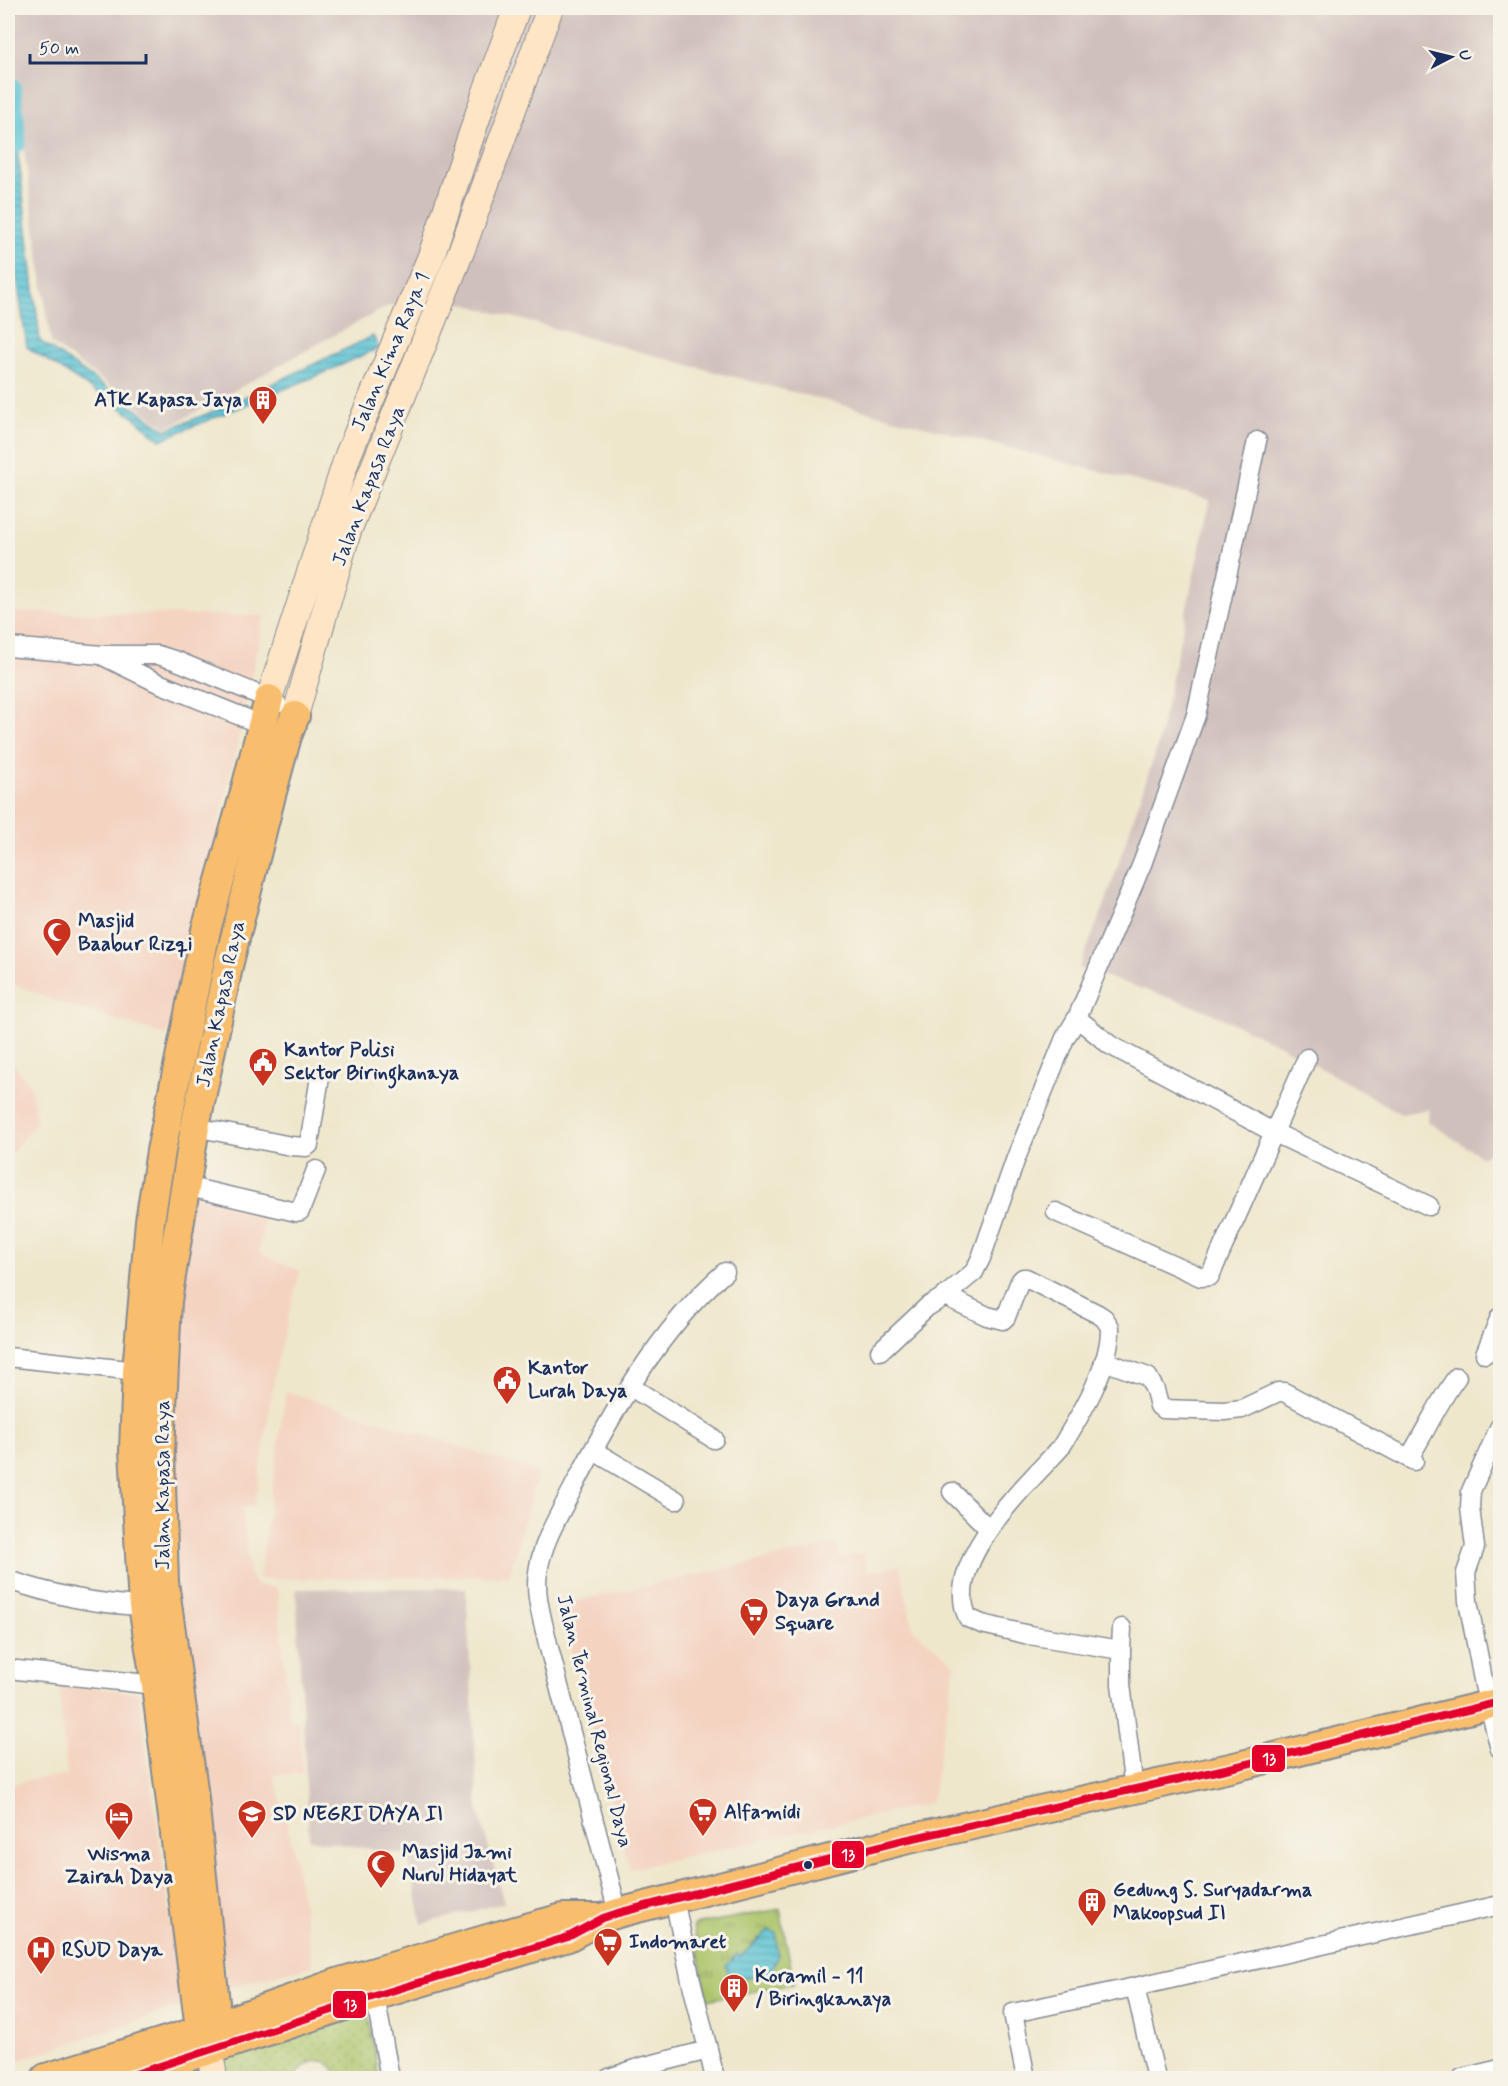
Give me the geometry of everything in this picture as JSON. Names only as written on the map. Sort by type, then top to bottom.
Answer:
[{"type":"highway","name":"Jalan Kapasa Raya","points":[[210,2041],[181,1790],[164,1582],[137,1371],[164,1223],[184,1186],[229,962],[257,797],[265,711]]},
{"type":"highway","name":"Jalan Kapasa Raya","points":[[181,1790],[156,1685],[143,1606],[147,1451],[167,1301],[161,1151],[206,930],[257,797],[291,726]]},
{"type":"highway","points":[[180,1058],[208,1064]]},
{"type":"highway","points":[[123,2079],[340,1982],[563,1918],[611,1915],[900,1841],[1265,1759],[1494,1703]]},
{"type":"highway","points":[[46,2079],[210,2041],[375,1996],[568,1937],[611,1915]]},
{"type":"main road","name":"Jalan Kima Raya 1","points":[[265,711],[348,455],[435,242],[484,97],[518,8]]},
{"type":"main road","name":"Jalan Kapasa Raya","points":[[291,726],[348,531],[462,249],[550,8]]},
{"type":"main road","points":[[435,242],[462,249]]},
{"type":"main road","points":[[210,2041],[214,2079]]},
{"type":"street","points":[[879,1351],[927,1307],[945,1296],[974,1272],[977,1266],[1016,1158],[1065,1038],[1077,1018],[1142,864],[1196,715],[1257,441]]},
{"type":"street","points":[[8,647],[102,655],[158,655],[177,661],[291,726]]},
{"type":"street","points":[[102,655],[156,682],[265,711],[291,726]]},
{"type":"street","points":[[1077,1018],[1110,1045],[1275,1133],[1429,1206]]},
{"type":"street","points":[[1056,1212],[1201,1277],[1209,1277],[1213,1273],[1307,1058]]},
{"type":"street","points":[[195,1127],[306,1147],[309,1145],[320,1077]]},
{"type":"street","points":[[184,1186],[296,1212],[300,1211],[303,1205],[316,1170]]},
{"type":"street","name":"Jalan Terminal Regional Daya","points":[[611,1915],[538,1599],[537,1575],[542,1554],[555,1523],[631,1387],[668,1333],[700,1294],[725,1272]]},
{"type":"street","points":[[945,1296],[987,1316],[1003,1320],[1020,1281],[1023,1278],[1030,1279],[1104,1318],[1110,1327],[1104,1361],[1097,1381],[1061,1447],[988,1528],[977,1545],[965,1583],[964,1607],[968,1618],[982,1624],[1029,1635],[1121,1650]]},
{"type":"street","points":[[1485,1354],[1500,1317]]},
{"type":"street","points":[[8,1357],[137,1371]]},
{"type":"street","points":[[1104,1361],[1148,1377],[1163,1409],[1224,1411],[1242,1409],[1278,1392],[1284,1392],[1412,1459],[1442,1397],[1457,1377]]},
{"type":"street","points":[[631,1387],[714,1439]]},
{"type":"street","points":[[1500,1426],[1471,1491],[1470,1508],[1474,1547],[1466,1573],[1468,1601],[1494,1703],[1500,1749]]},
{"type":"street","points":[[594,1450],[676,1500]]},
{"type":"street","points":[[952,1492],[988,1528]]},
{"type":"street","points":[[8,1580],[76,1600],[143,1606]]},
{"type":"street","points":[[1122,1628],[1121,1684],[1134,1789]]},
{"type":"street","points":[[8,1670],[156,1685]]},
{"type":"street","points":[[674,1898],[715,2079]]},
{"type":"street","points":[[1026,2079],[1012,2013],[1500,1905]]},
{"type":"street","points":[[1134,1987],[1156,2079]]},
{"type":"street","points":[[375,1996],[390,2079]]},
{"type":"street","points":[[609,2079],[642,2067],[708,2050]]},
{"type":"street","points":[[1462,2079],[1495,2073]]},
{"type":"shaded area","points":[[8,8],[1500,8],[1500,1144],[1482,1157],[1427,1121],[1430,1109],[1401,1114],[1284,1047],[1203,1009],[1079,968],[1105,904],[1157,748],[1210,500],[715,372],[446,299],[388,306],[167,428],[51,343],[8,36]]},
{"type":"shaded area","points":[[8,612],[264,616],[176,1010],[167,1036],[66,1005],[8,982]]},
{"type":"shaded area","points":[[8,1057],[30,1085],[37,1122],[8,1157]]},
{"type":"shaded area","points":[[185,1189],[266,1207],[259,1252],[300,1271],[276,1367],[255,1505],[242,1508],[249,1573],[256,1585],[277,1588],[290,1722],[299,1722],[302,1773],[274,1775],[292,1843],[313,1966],[228,1987],[177,1634],[171,1447]]},
{"type":"shaded area","points":[[286,1391],[538,1472],[509,1576],[259,1579]]},
{"type":"shaded area","points":[[837,1544],[840,1558],[863,1553],[866,1572],[900,1566],[913,1629],[955,1664],[931,1803],[630,1869],[559,1605]]},
{"type":"shaded area","points":[[466,1588],[478,1810],[504,1903],[422,1924],[408,1855],[309,1839],[296,1589]]},
{"type":"shaded area","points":[[59,1684],[138,1693],[183,2005],[8,2064],[8,1786],[33,1779],[67,1775]]},
{"type":"green space","points":[[780,1909],[794,1984],[707,2000],[693,1925]],"holes":[[[759,1938],[775,1964],[762,1974],[736,1980],[737,1954],[740,1957]]]},
{"type":"green space","points":[[368,2014],[379,2078],[339,2078],[330,2064],[318,2061],[306,2066],[295,2078],[225,2078],[222,2060]]},
{"type":"water","points":[[8,91],[20,169],[40,341],[166,430],[217,410],[373,336],[379,348],[160,440],[131,415],[27,347],[8,217]]},
{"type":"water","points":[[769,1930],[776,1933],[778,1955],[768,1978],[729,1977],[726,1966],[737,1954],[740,1957]]},
{"type":"waterway","points":[[8,89],[13,141]]},
{"type":"transit line","name":"13","points":[[123,2078],[375,1996],[568,1937],[603,1918],[618,1913],[900,1841],[1230,1768],[1500,1702]]},
{"type":"place","name":"ATK Kapasa Jaya","points":[[263,426]]},
{"type":"place","name":"Masjid Baabur Rizqi","points":[[57,958]]},
{"type":"place","name":"Kantor Polisi Sektor Biringkanaya","points":[[263,1088]]},
{"type":"place","name":"Kantor Lurah Daya","points":[[507,1406]]},
{"type":"place","name":"Daya Grand Square","points":[[754,1638]]},
{"type":"place","name":"Alfamidi","points":[[703,1838]]},
{"type":"place","name":"SD NEGRI DAYA II","points":[[252,1840]]},
{"type":"place","name":"Wisma Zairah Daya","points":[[119,1842]]},
{"type":"place","name":"Masjid Jami Nurul Hidayat","points":[[381,1890]]},
{"type":"place","name":"Gedung S. Suryadarma Makoopsud II","points":[[1092,1928]]},
{"type":"place","name":"Indomaret","points":[[608,1968]]},
{"type":"place","name":"RSUD Daya","points":[[41,1976]]},
{"type":"place","name":"Koramil - 11 / Biringkanaya","points":[[734,2014]]}]
